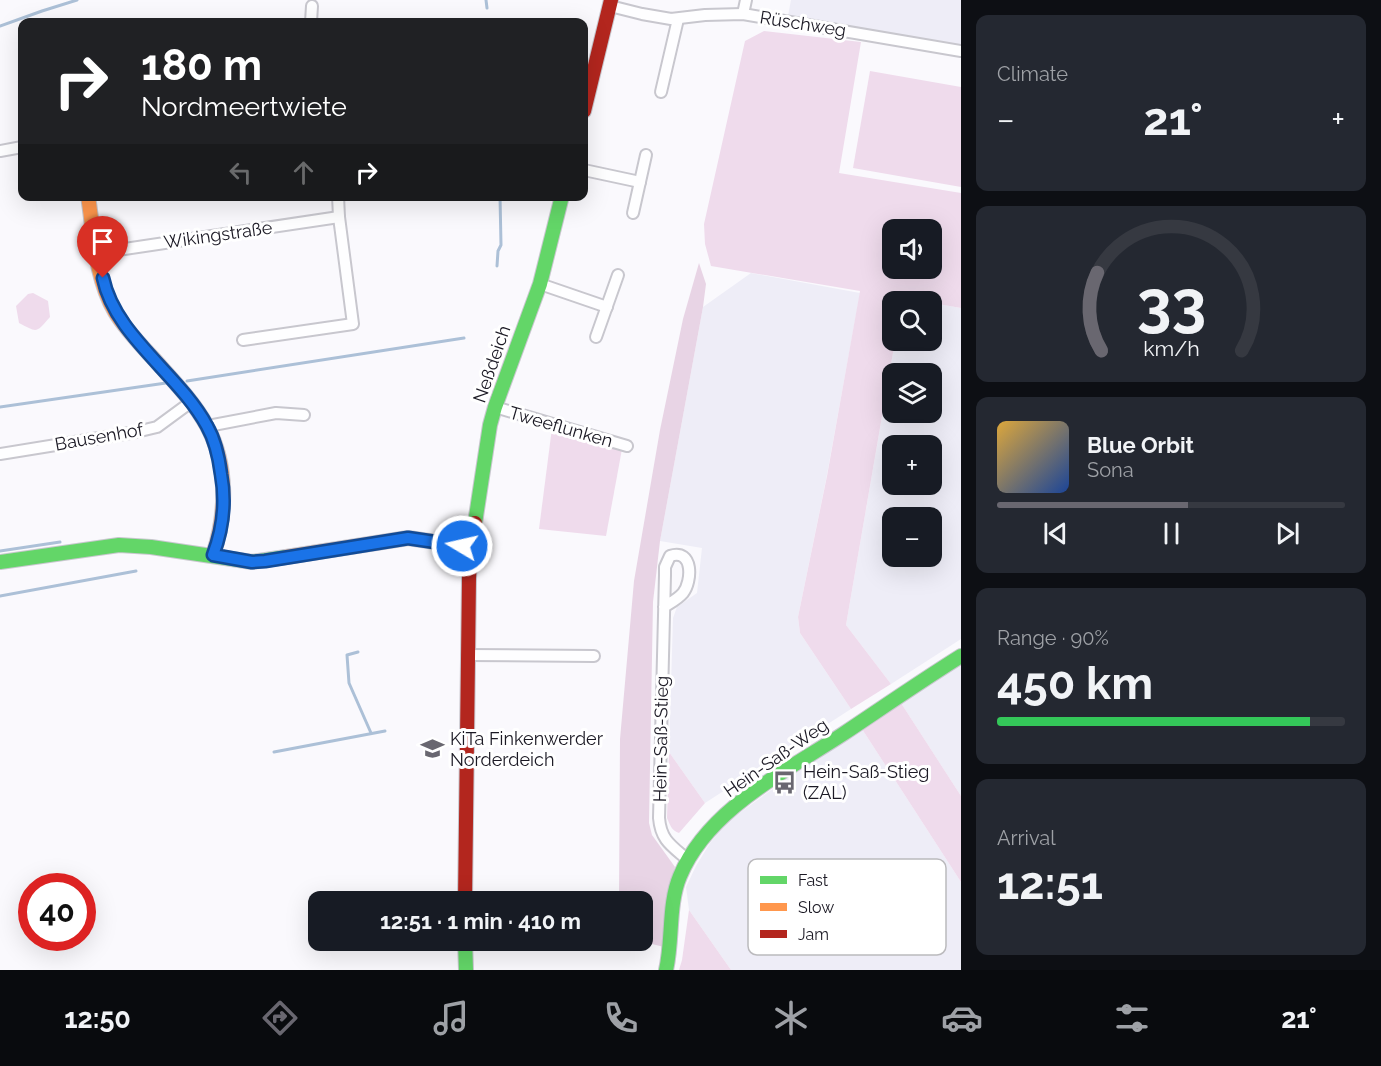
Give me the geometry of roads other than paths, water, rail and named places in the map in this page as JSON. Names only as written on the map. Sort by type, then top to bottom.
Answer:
[{"type":"street","points":[[743,14],[746,0]]},
{"type":"street","points":[[588,94],[610,3]]},
{"type":"street","name":"Rüschweg","points":[[610,3],[654,17],[678,19],[705,15],[743,14],[961,51]]},
{"type":"street","points":[[311,18],[312,6]]},
{"type":"street","points":[[661,92],[678,19]]},
{"type":"street","points":[[0,151],[18,148]]},
{"type":"street","points":[[633,213],[646,155]]},
{"type":"street","points":[[588,171],[640,182]]},
{"type":"street","points":[[89,201],[104,283],[111,305],[126,327],[191,402],[208,426],[214,443],[224,501],[219,541],[213,555]]},
{"type":"street","points":[[243,340],[354,324],[338,201]]},
{"type":"street","name":"Neßdeich","points":[[465,891],[467,546],[495,407],[540,284],[561,201]]},
{"type":"street","name":"Wikingstraße","points":[[98,253],[339,217]]},
{"type":"street","points":[[596,336],[618,275]]},
{"type":"street","points":[[540,284],[607,307]]},
{"type":"street","name":"Bausenhof","points":[[0,454],[157,427],[191,402]]},
{"type":"street","name":"Tweeflunken","points":[[495,407],[627,446]]},
{"type":"street","points":[[208,426],[276,413],[304,415]]},
{"type":"street","points":[[0,562],[119,545],[151,547],[252,562],[408,538],[467,546]]},
{"type":"street","name":"Hein-Saß-Stieg","points":[[664,607],[660,830],[664,839],[688,860]]},
{"type":"street","points":[[467,655],[594,657]]},
{"type":"street","name":"Hein-Saß-Weg","points":[[666,970],[671,943],[674,898],[681,875],[696,847],[712,828],[748,796],[961,656]]},
{"type":"street","points":[[465,951],[466,970]]},
{"type":"waterway","points":[[22,18],[77,0]]},
{"type":"waterway","points":[[486,0],[487,8]]},
{"type":"waterway","points":[[0,26],[18,20]]},
{"type":"waterway","points":[[497,266],[498,251],[501,245],[500,201]]},
{"type":"waterway","points":[[187,381],[464,338]]},
{"type":"waterway","points":[[0,407],[166,383]]},
{"type":"waterway","points":[[0,551],[60,542]]},
{"type":"waterway","points":[[0,596],[136,571]]},
{"type":"waterway","points":[[358,652],[347,655],[349,683],[371,733]]},
{"type":"waterway","points":[[274,752],[385,731]]},
{"type":"place","name":"KiTa Finkenwerder Norderdeich","points":[[432,749]]},
{"type":"place","name":"Hein-Saß-Stieg (ZAL)","points":[[785,782]]}]
